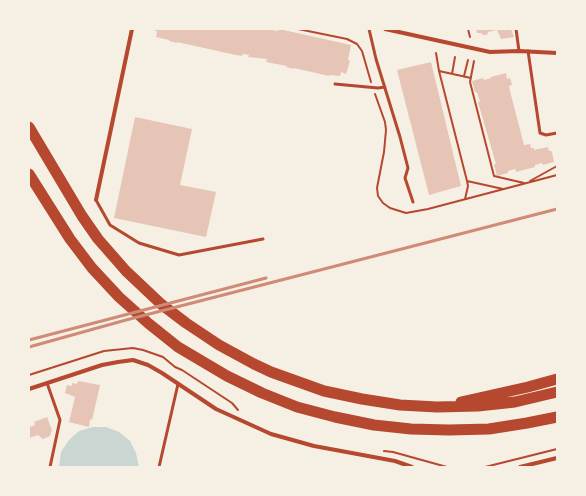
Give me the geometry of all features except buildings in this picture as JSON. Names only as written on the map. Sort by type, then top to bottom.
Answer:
[{"type":"highway","points":[[29,127],[74,204],[90,229],[106,249],[150,294],[202,334],[254,364],[306,385],[342,395],[381,403],[437,407],[496,404],[533,398],[557,392]]},
{"type":"highway","points":[[29,174],[59,223],[81,254],[128,306],[178,347],[222,373],[262,393],[297,407],[334,417],[374,425],[405,429],[449,430],[489,428],[557,417]]},
{"type":"highway","points":[[437,407],[528,387],[557,379]]},
{"type":"street","points":[[96,200],[132,29]]},
{"type":"street","points":[[385,29],[490,52],[528,51],[557,53]]},
{"type":"street","points":[[29,389],[102,365],[133,360],[148,365],[162,373],[216,409],[271,434],[314,446],[405,463],[412,467]]},
{"type":"street","points":[[520,467],[557,458]]},
{"type":"lane","points":[[368,29],[400,137],[408,168],[405,178],[413,202]]},
{"type":"lane","points":[[516,29],[519,51]]},
{"type":"lane","points":[[528,51],[540,133],[546,135],[557,133]]},
{"type":"lane","points":[[335,84],[378,88],[385,87]]},
{"type":"lane","points":[[96,200],[110,225],[139,243],[179,255],[263,239]]},
{"type":"lane","points":[[47,383],[60,420],[50,467]]},
{"type":"lane","points":[[159,467],[178,384]]},
{"type":"path","points":[[298,29],[347,39],[357,44],[362,51],[371,81]]},
{"type":"path","points":[[468,29],[470,37]]},
{"type":"path","points":[[436,53],[439,71],[468,186],[465,200]]},
{"type":"path","points":[[452,74],[456,57]]},
{"type":"path","points":[[464,76],[468,60]]},
{"type":"path","points":[[474,61],[470,82],[494,176],[526,183],[557,166]]},
{"type":"path","points":[[439,71],[471,78]]},
{"type":"path","points":[[376,97],[385,122],[386,130],[384,152],[377,188],[378,196],[383,203],[390,208],[406,213],[428,209],[557,175]]},
{"type":"path","points":[[467,181],[505,189]]},
{"type":"path","points":[[29,375],[104,351],[133,348],[163,357],[175,367],[182,370],[232,403],[237,410],[243,413]]},
{"type":"path","points":[[485,467],[557,449]]},
{"type":"path","points":[[382,450],[447,467]]},
{"type":"shaded area","points":[[93,427],[106,427],[119,432],[130,441],[136,453],[139,467],[59,467],[61,452],[69,440],[79,431]]},
{"type":"railway","points":[[29,347],[126,320],[557,209]]},
{"type":"railway","points":[[29,340],[266,278]]}]
